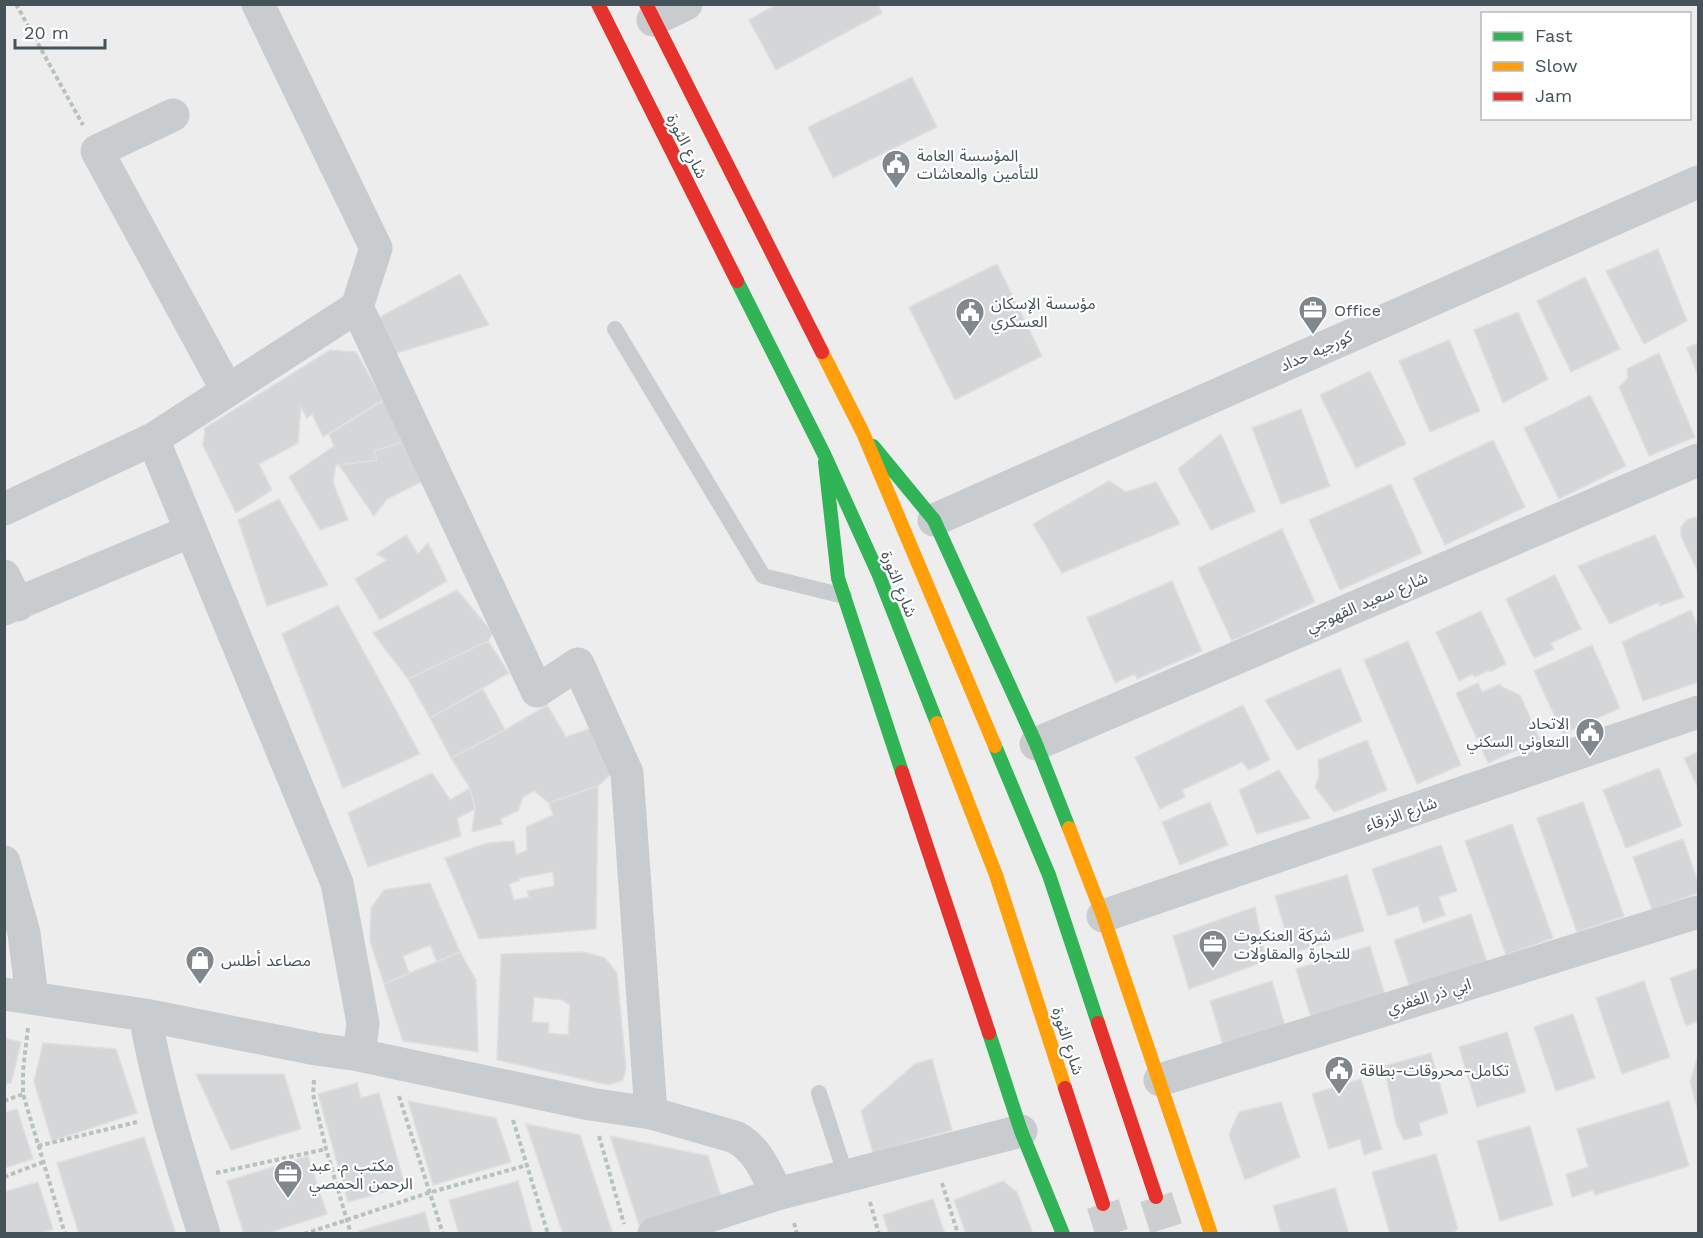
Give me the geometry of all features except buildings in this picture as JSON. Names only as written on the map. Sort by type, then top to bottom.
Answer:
[{"type":"main road","name":"شارع الثورة","points":[[598,4],[824,454],[878,573],[996,875],[1103,1204]]},
{"type":"main road","name":"شارع الثورة","points":[[649,12],[863,433],[1049,875],[1156,1197]]},
{"type":"main road","points":[[863,433],[934,520],[1036,744],[1103,916],[1211,1233]]},
{"type":"main road","points":[[824,454],[838,578],[1021,1131],[1064,1233]]},
{"type":"main road","points":[[1195,1233],[1202,1205]]},
{"type":"street","points":[[4,509],[153,439],[357,307],[376,248],[258,4]]},
{"type":"street","points":[[649,12],[687,4]]},
{"type":"street","points":[[173,115],[97,151],[227,390]]},
{"type":"street","name":"كورجيه حداد","points":[[934,520],[1698,182]]},
{"type":"street","points":[[357,307],[537,691],[578,664],[627,773],[651,1113]]},
{"type":"street","points":[[153,439],[337,883],[363,1023],[374,1058]]},
{"type":"street","name":"شارع سعيد القهوجي","points":[[1036,744],[1698,460]]},
{"type":"street","points":[[9,597],[191,531]]},
{"type":"street","name":"شارع الزرقاء","points":[[1103,916],[1698,712]]},
{"type":"street","points":[[4,862],[24,933],[18,995],[145,1015],[316,1049],[374,1058],[590,1104],[651,1113],[735,1137],[746,1143],[758,1157],[777,1194]]},
{"type":"street","name":"ابي ذر الغفري","points":[[1160,1080],[1698,912]]},
{"type":"street","points":[[145,1015],[153,1062],[166,1114],[204,1233]]},
{"type":"street","points":[[654,1233],[777,1194],[1021,1131]]},
{"type":"lane","points":[[615,329],[763,576],[844,596]]},
{"type":"lane","points":[[819,1093],[846,1176]]},
{"type":"path","points":[[16,4],[97,151]]},
{"type":"path","points":[[18,995],[23,1095],[65,1233],[59,1233]]},
{"type":"path","points":[[316,1049],[313,1094],[326,1149],[351,1233]]},
{"type":"path","points":[[374,1058],[443,1233]]},
{"type":"path","points":[[502,1084],[548,1233]]},
{"type":"path","points":[[4,1101],[23,1095]]},
{"type":"path","points":[[590,1104],[626,1233]]},
{"type":"path","points":[[38,1146],[166,1114]]},
{"type":"path","points":[[187,1179],[326,1149]]},
{"type":"path","points":[[932,1154],[958,1233]]},
{"type":"path","points":[[4,1177],[43,1162]]},
{"type":"path","points":[[304,1233],[428,1192],[527,1165]]},
{"type":"tunnel","points":[[1156,1197],[1168,1234]]},
{"type":"tunnel","points":[[1103,1204],[1112,1234]]},
{"type":"traffic: fast","points":[[737,281],[824,454],[878,573],[937,723]]},
{"type":"traffic: fast","points":[[873,446],[934,520],[1036,744],[1069,828]]},
{"type":"traffic: fast","points":[[825,462],[838,578],[902,772]]},
{"type":"traffic: fast","points":[[995,746],[1049,875],[1098,1023]]},
{"type":"traffic: fast","points":[[989,1033],[1021,1131],[1063,1234]]},
{"type":"traffic: slow","points":[[822,352],[863,433],[995,746]]},
{"type":"traffic: slow","points":[[937,723],[996,875],[1065,1088]]},
{"type":"traffic: slow","points":[[1069,828],[1103,916],[1211,1234]]},
{"type":"traffic: jam","points":[[598,4],[737,281]]},
{"type":"traffic: jam","points":[[646,4],[822,352]]},
{"type":"traffic: jam","points":[[902,772],[989,1033]]},
{"type":"traffic: jam","points":[[1098,1023],[1156,1197]]},
{"type":"traffic: jam","points":[[1065,1088],[1103,1204]]},
{"type":"place","name":"المؤسسة العامة للتأمين والمعاشات","points":[[896,190]]},
{"type":"place","name":"Office","points":[[1313,336]]},
{"type":"place","name":"مؤسسة الإسكان العسكري","points":[[970,338]]},
{"type":"place","name":"الاتحاد التعاوني السكني","points":[[1590,758]]},
{"type":"place","name":"شركة العنكبوت للتجارة والمقاولات","points":[[1213,970]]},
{"type":"place","name":"مصاعد أطلس","points":[[200,986]]},
{"type":"place","name":"تكامل-محروقات-بطاقة","points":[[1339,1096]]},
{"type":"place","name":"مكتب م. عبد الرحمن الحمصي","points":[[288,1200]]}]
